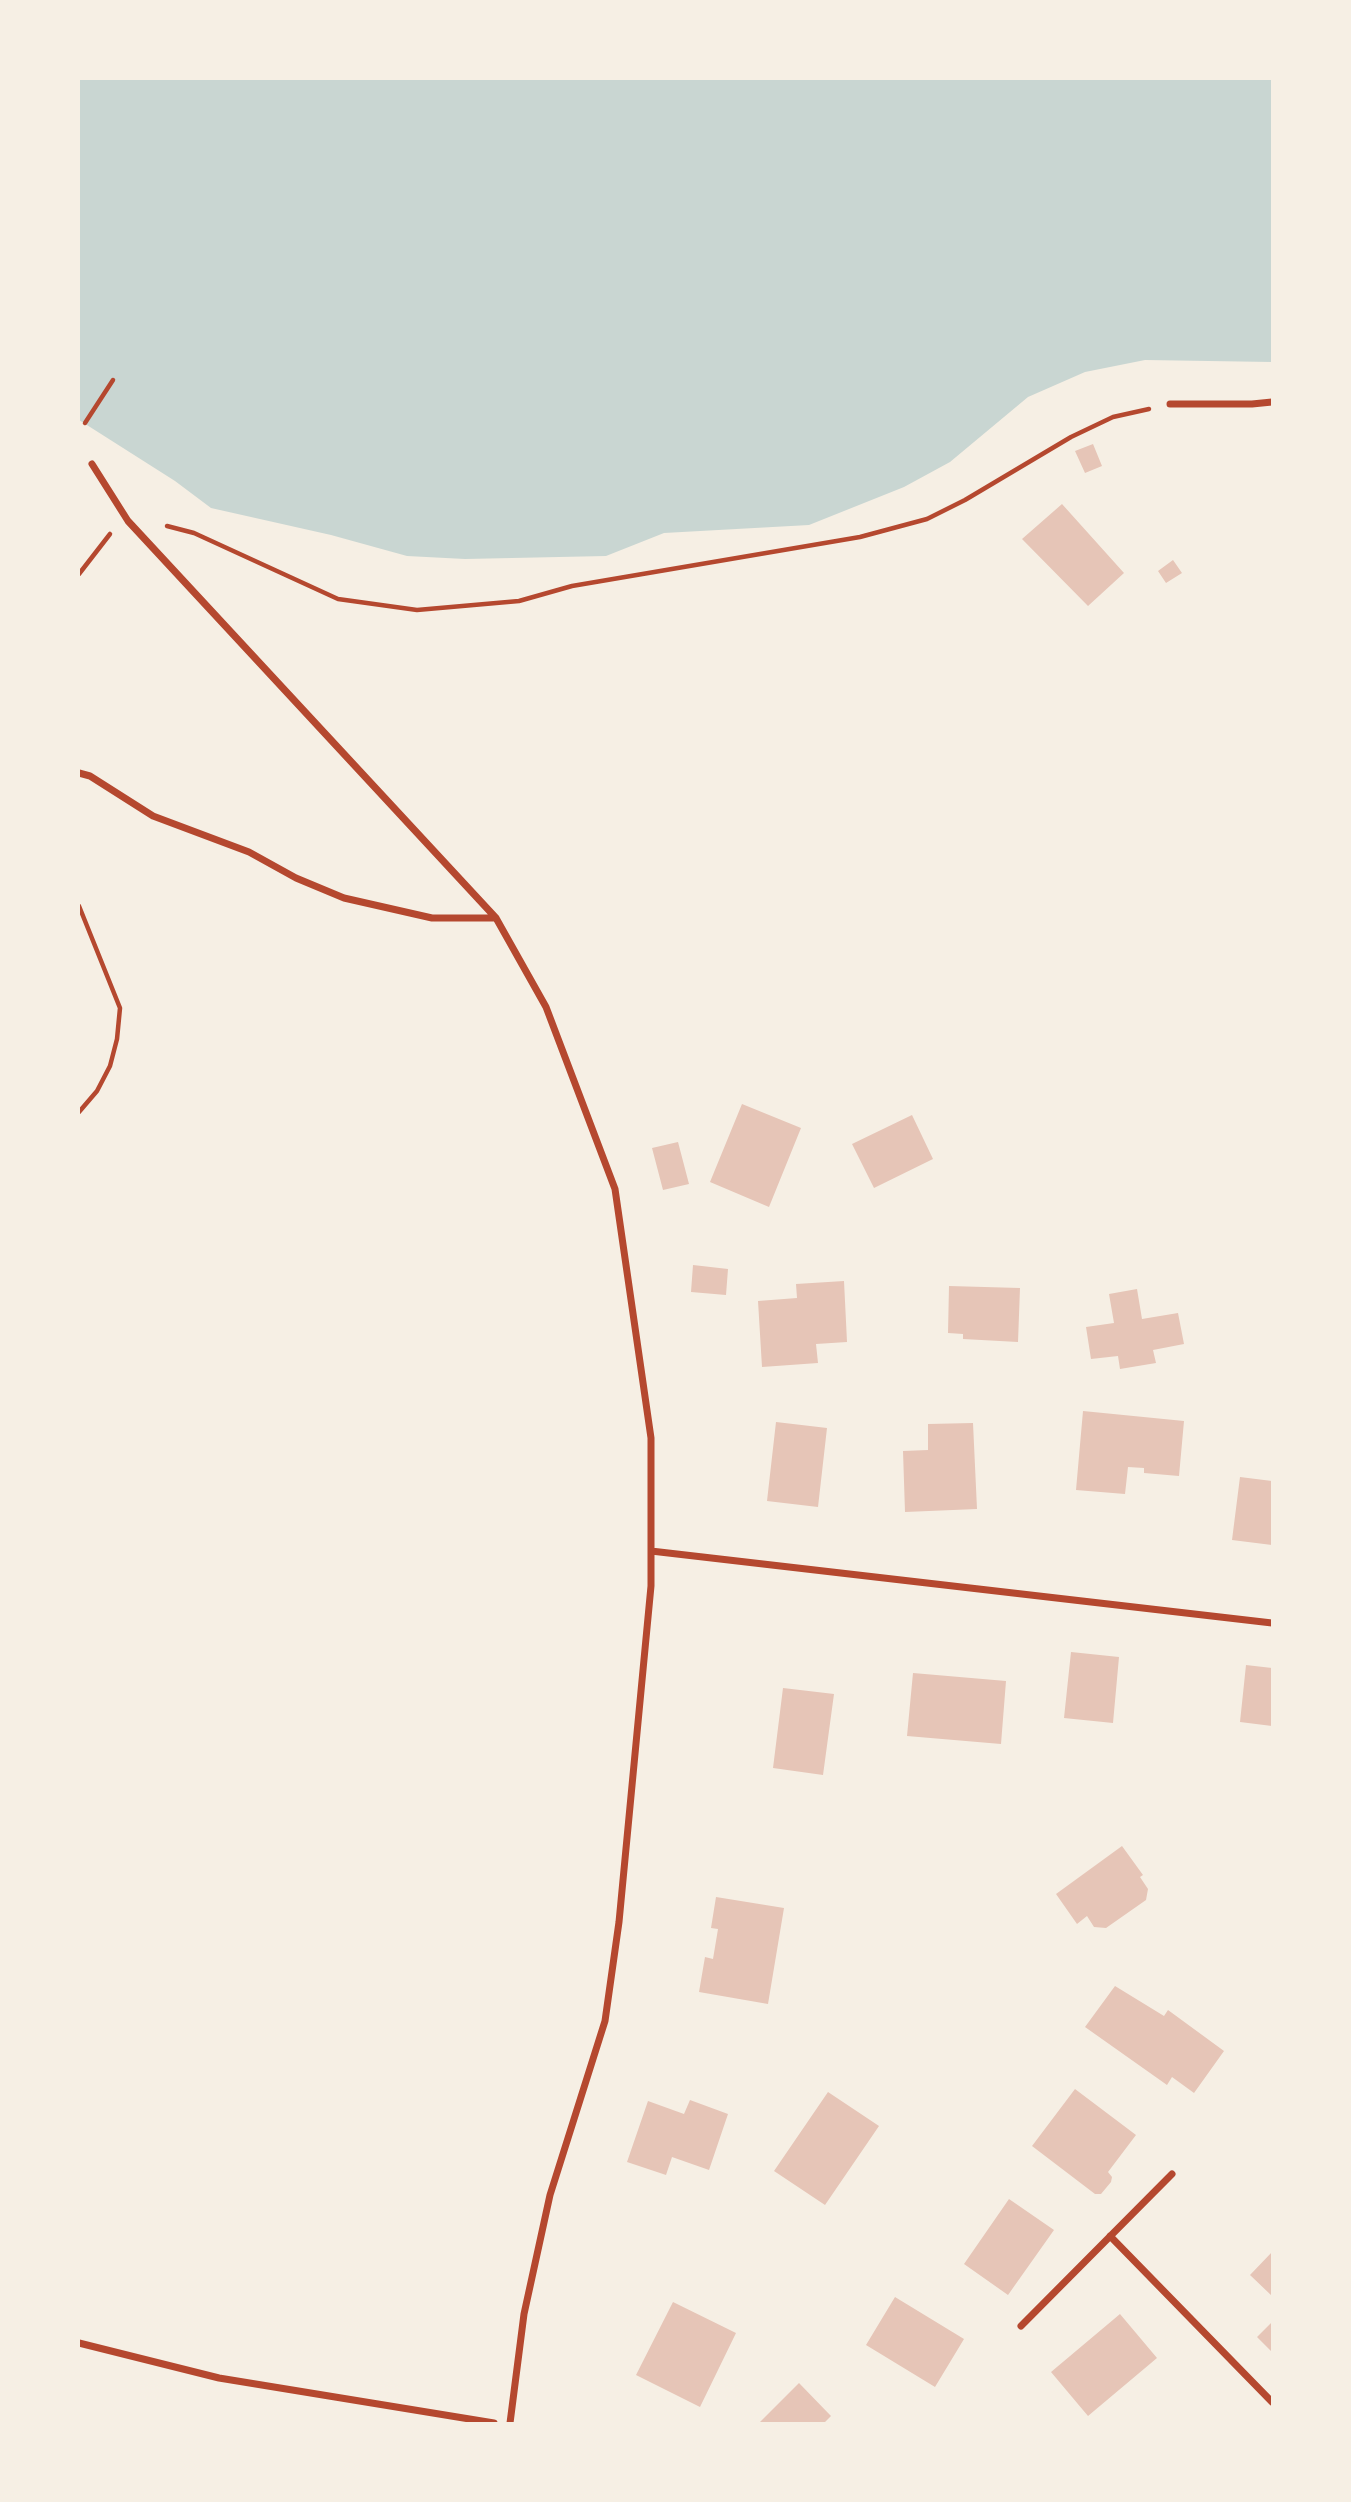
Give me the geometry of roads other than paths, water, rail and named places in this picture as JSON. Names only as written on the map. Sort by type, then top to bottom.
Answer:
[{"type":"street","points":[[1170,404],[1272,402]]},
{"type":"street","points":[[92,464],[128,521],[496,918],[547,1007],[615,1189],[651,1438],[652,1586],[622,1895],[605,2021],[550,2195],[524,2314],[510,2423]]},
{"type":"street","points":[[79,773],[90,776],[153,816],[249,852],[296,878],[344,898],[432,918],[496,918]]},
{"type":"street","points":[[651,1551],[1272,1623]]},
{"type":"street","points":[[1021,2326],[1172,2175]]},
{"type":"street","points":[[1110,2236],[1272,2402]]},
{"type":"street","points":[[79,2343],[219,2378],[494,2423]]}]
